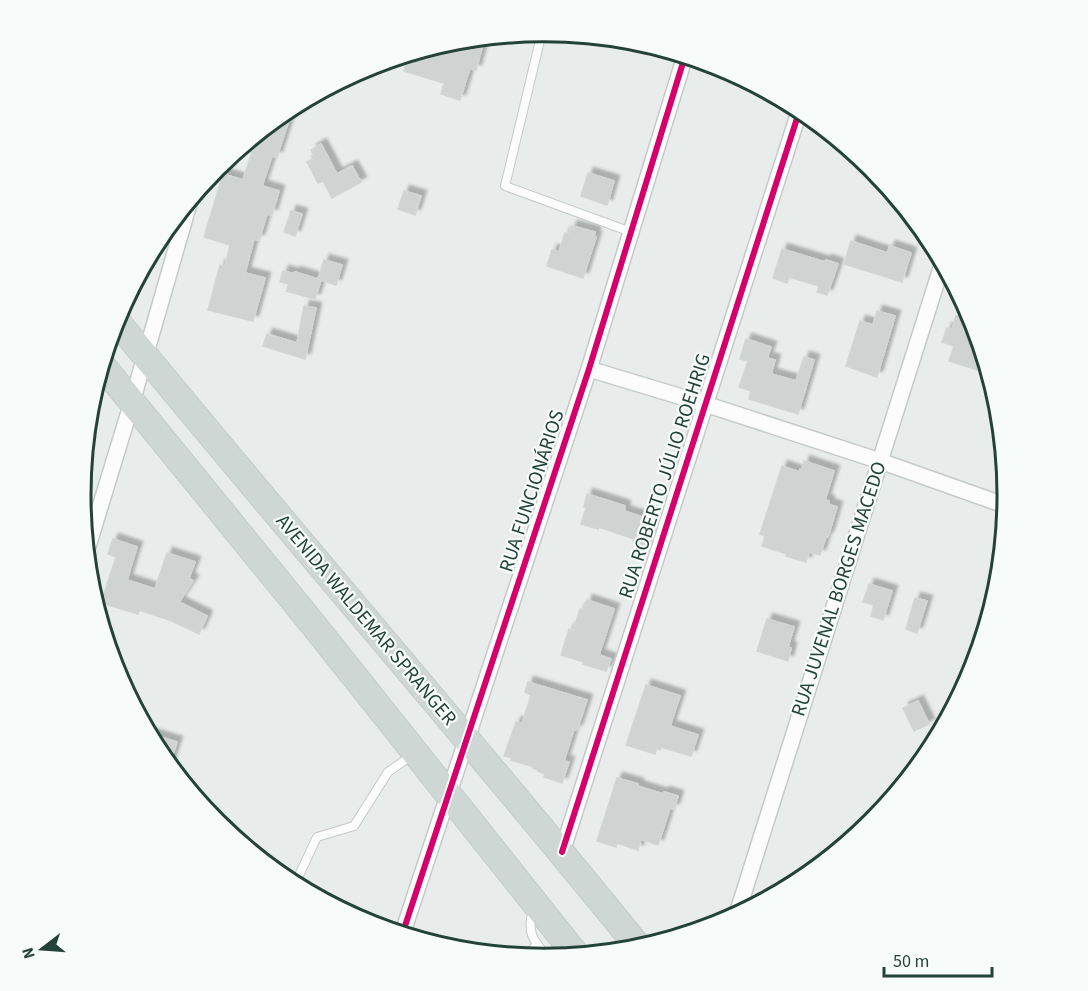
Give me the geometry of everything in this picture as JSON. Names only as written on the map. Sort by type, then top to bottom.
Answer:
[{"type":"main road","name":"AVENIDA WALDEMAR SPRANGER","points":[[123,329],[562,852],[633,940]]},
{"type":"main road","points":[[108,372],[416,752],[570,948]]},
{"type":"main road","points":[[316,628],[345,596]]},
{"type":"street","name":"RUA FUNCIONÁRIOS","points":[[405,927],[589,369],[684,64]]},
{"type":"street","name":"RUA ROBERTO JÚLIO ROEHRIG","points":[[562,852],[797,119]]},
{"type":"street","points":[[92,534],[185,218]]},
{"type":"street","name":"RUA JUVENAL BORGES MACEDO","points":[[740,904],[939,273]]},
{"type":"street","points":[[589,369],[880,461],[998,503]]},
{"type":"lane","points":[[540,42],[505,186],[632,232]]},
{"type":"lane","points":[[298,877],[317,837],[354,826],[388,772],[416,752]]},
{"type":"lane","points":[[534,904],[529,923],[531,933],[541,949]]},
{"type":"lane","points":[[533,949],[537,943]]},
{"type":"building","points":[[482,46],[476,70],[470,68],[460,100],[441,94],[444,83],[404,71],[406,63]]},
{"type":"building","points":[[297,115],[288,123],[277,157],[272,156],[262,186],[279,191],[272,215],[267,214],[259,240],[254,239],[245,273],[265,278],[253,321],[208,310],[220,265],[225,267],[230,245],[204,237],[223,175],[243,180],[252,152],[250,151]]},
{"type":"building","points":[[321,144],[337,174],[352,166],[361,182],[332,198],[323,181],[318,183],[307,162],[315,158],[311,150]]},
{"type":"building","points":[[588,173],[614,181],[607,205],[581,196]]},
{"type":"building","points":[[404,191],[421,196],[415,215],[398,209]]},
{"type":"building","points":[[291,211],[302,214],[295,236],[284,232]]},
{"type":"building","points":[[572,226],[595,232],[594,237],[596,237],[583,278],[547,266],[552,250],[559,252],[565,233],[569,234]]},
{"type":"building","points":[[851,241],[887,253],[890,246],[911,253],[902,282],[844,264]]},
{"type":"building","points":[[782,249],[838,264],[827,295],[817,292],[819,286],[789,277],[787,283],[773,278]]},
{"type":"building","points":[[324,260],[342,265],[336,285],[318,279]]},
{"type":"building","points":[[283,271],[321,280],[315,299],[286,291],[289,284],[280,282]]},
{"type":"building","points":[[304,306],[316,308],[305,359],[263,346],[267,334],[297,343]]},
{"type":"building","points":[[877,311],[895,316],[877,377],[846,366],[860,321],[873,325]]},
{"type":"building","points":[[956,316],[961,317],[963,322],[980,371],[949,361],[954,346],[942,342],[947,328],[952,330]]},
{"type":"building","points":[[746,339],[771,347],[767,358],[775,360],[771,374],[796,381],[804,357],[814,360],[798,414],[749,399],[751,391],[739,387],[748,361],[740,359]]},
{"type":"building","points":[[804,461],[834,471],[825,500],[829,501],[828,504],[837,507],[820,555],[809,552],[806,562],[762,546],[765,536],[760,534],[782,466],[799,472],[800,469],[802,470]]},
{"type":"building","points":[[587,494],[625,506],[624,511],[645,518],[640,531],[649,534],[645,546],[633,542],[634,539],[599,527],[598,529],[581,524]]},
{"type":"building","points":[[113,539],[137,547],[127,580],[155,589],[167,553],[195,562],[189,578],[193,581],[179,602],[207,616],[199,634],[172,621],[139,610],[138,614],[104,604],[102,598],[116,557],[108,554]]},
{"type":"building","points":[[869,584],[892,591],[883,620],[871,616],[874,605],[863,602]]},
{"type":"building","points":[[915,598],[927,601],[917,633],[906,629]]},
{"type":"building","points":[[587,600],[614,609],[599,655],[611,659],[606,671],[561,655],[569,629],[573,631],[580,609],[584,610]]},
{"type":"building","points":[[767,619],[794,627],[788,647],[791,648],[788,661],[757,651]]},
{"type":"building","points":[[528,682],[587,700],[577,730],[574,729],[564,761],[569,762],[562,783],[544,777],[545,774],[534,767],[504,756],[516,722],[522,724],[531,695],[525,692]]},
{"type":"building","points":[[646,685],[680,696],[670,726],[698,735],[691,756],[657,746],[655,754],[626,745]]},
{"type":"building","points":[[918,701],[929,724],[914,731],[903,708]]},
{"type":"building","points":[[161,737],[177,742],[173,755]]},
{"type":"building","points":[[617,778],[663,794],[664,792],[678,796],[674,809],[670,808],[658,845],[641,839],[638,850],[617,843],[616,847],[597,841]]},
{"type":"cycle path","points":[[405,927],[589,369],[683,64]]},
{"type":"cycle path","points":[[562,852],[797,119]]}]
